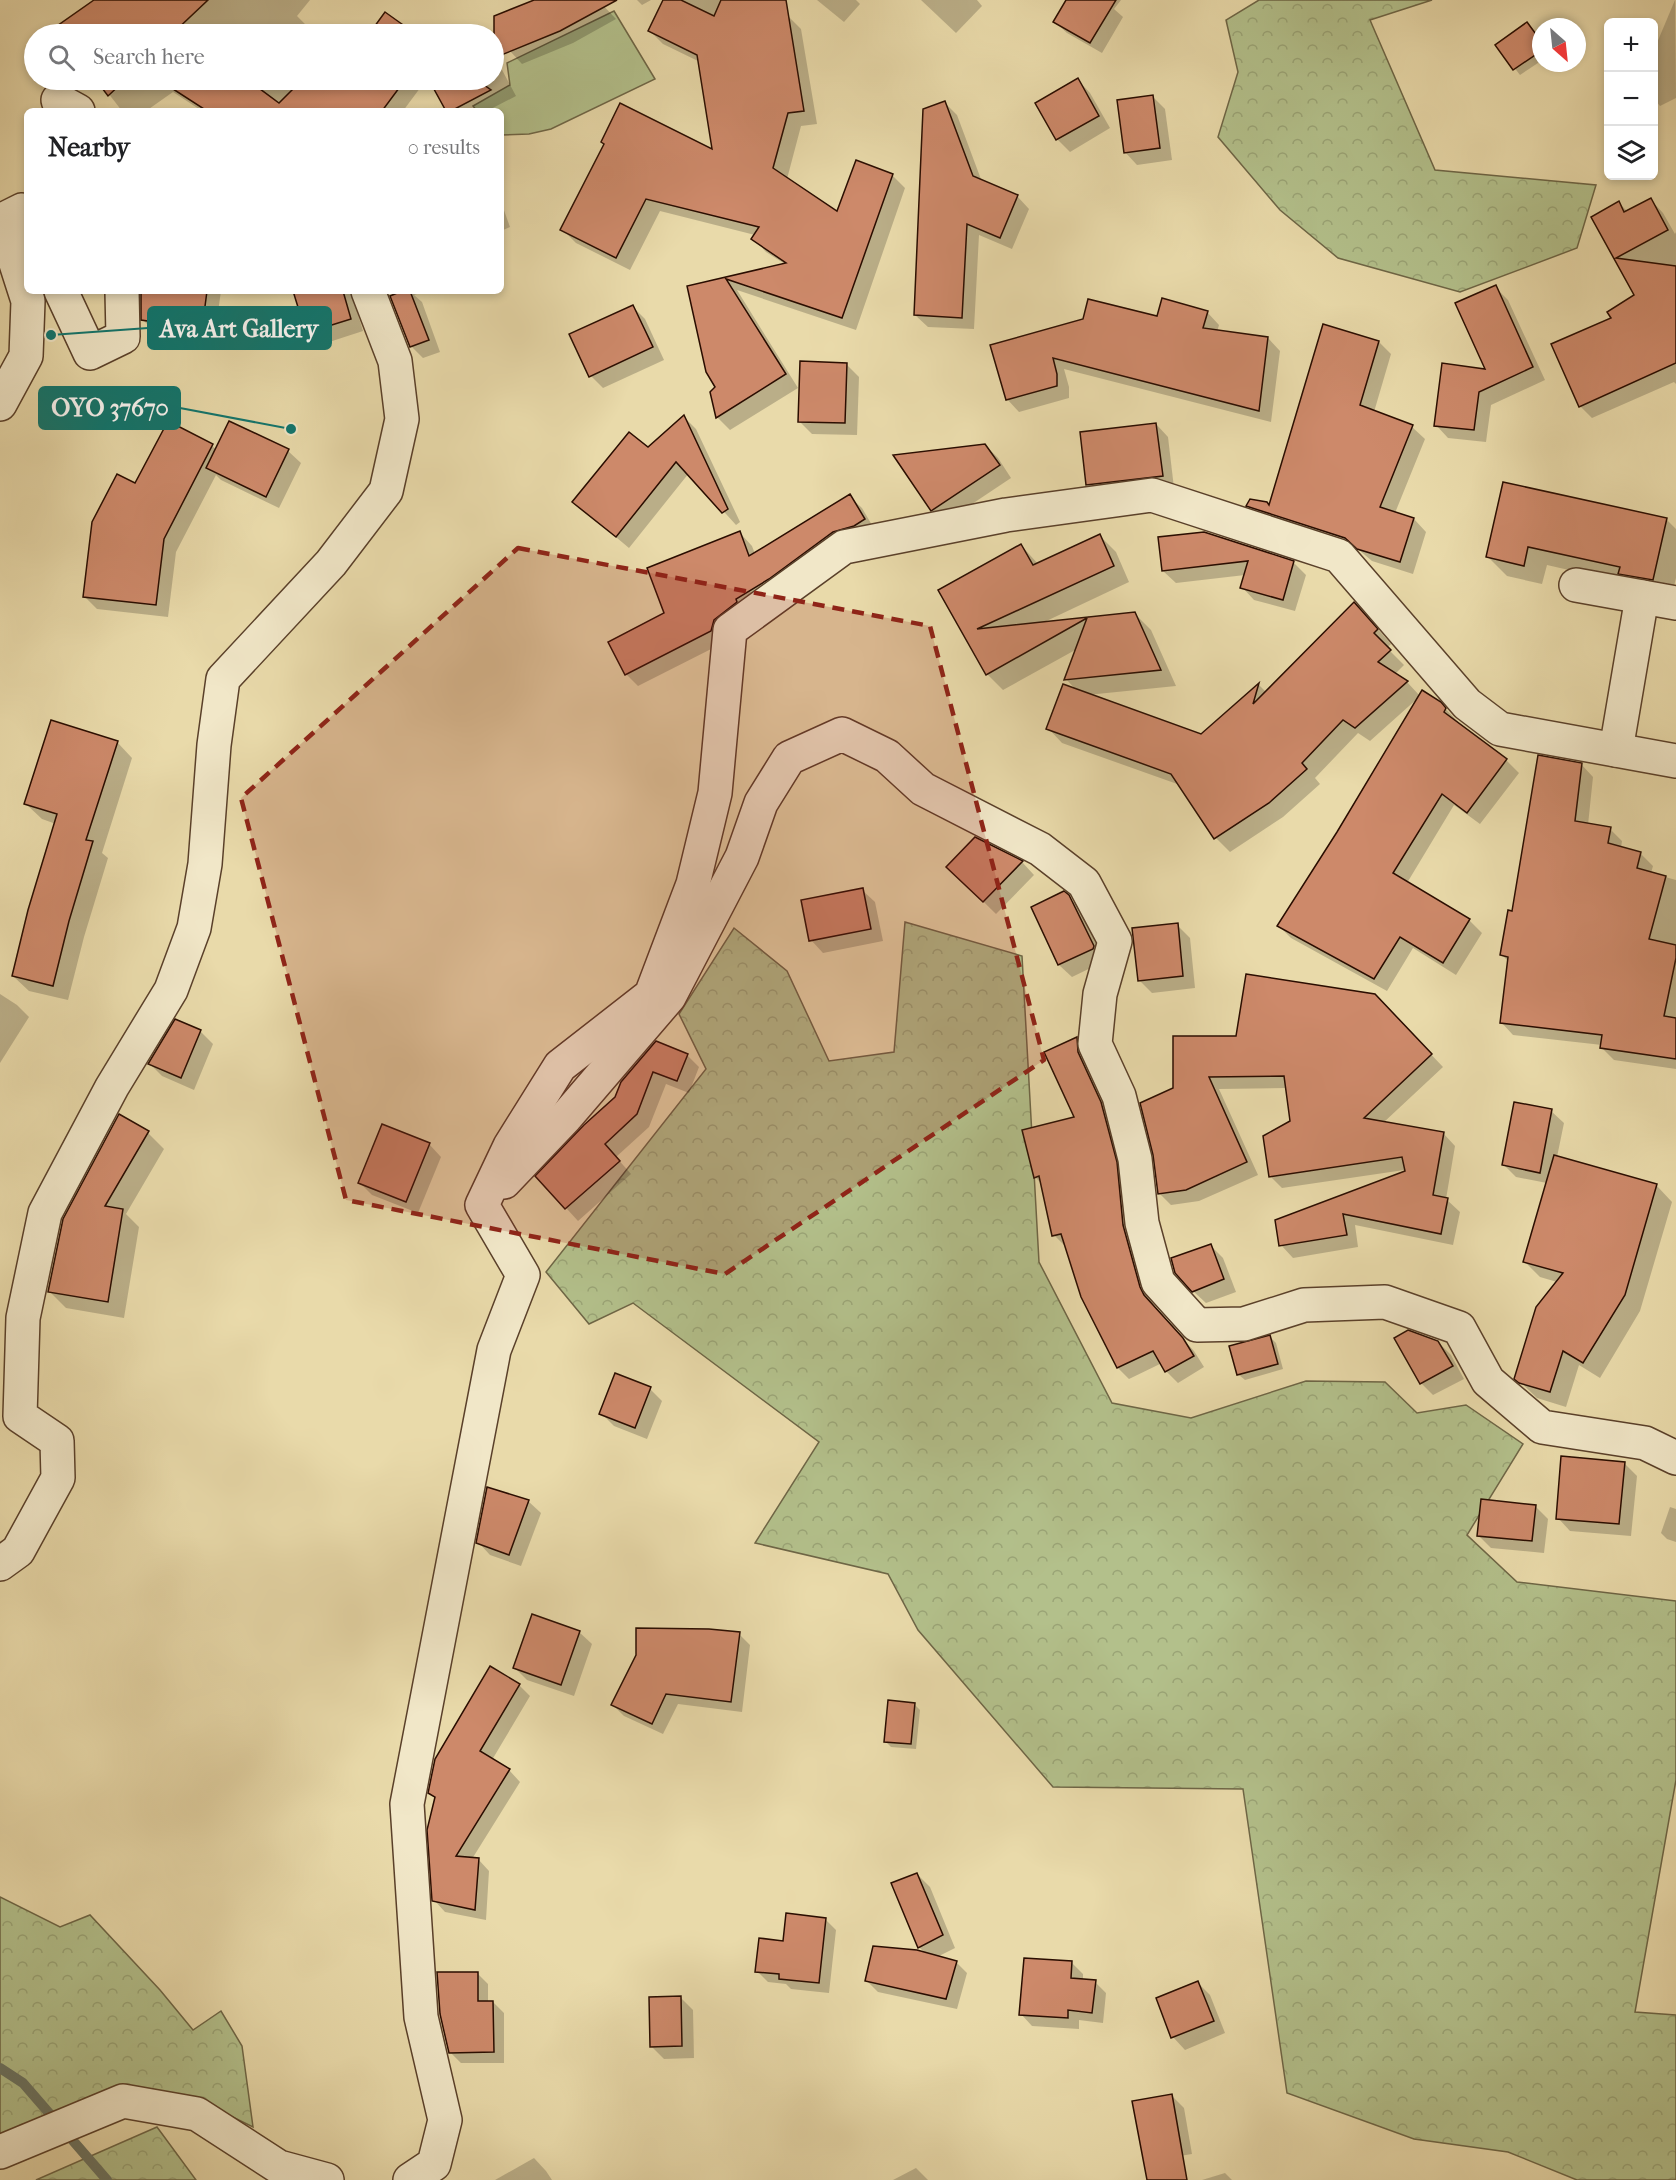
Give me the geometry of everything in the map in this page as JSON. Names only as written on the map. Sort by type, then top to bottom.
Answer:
[{"type":"street","points":[[61,108],[58,100],[73,108]]},
{"type":"street","points":[[24,214],[22,210],[2,220],[24,289]]},
{"type":"street","points":[[0,404],[26,357],[28,301],[26,294]]},
{"type":"street","points":[[62,294],[90,353],[123,337],[122,294]]},
{"type":"street","points":[[0,1564],[18,1551],[58,1478],[57,1441],[20,1416],[23,1318],[45,1213],[112,1086],[171,990],[194,928],[206,864],[214,745],[223,679],[331,563],[387,490],[402,419],[395,361],[369,294]]},
{"type":"street","points":[[482,1205],[510,1146],[560,1066],[651,995],[693,884],[715,793],[730,630],[844,547],[1006,515],[1152,495],[1339,556],[1467,704],[1500,729],[1676,761]]},
{"type":"street","points":[[1576,585],[1676,603]]},
{"type":"street","points":[[1616,750],[1642,597]]},
{"type":"street","points":[[482,1205],[566,1117],[669,997],[742,857],[760,803],[789,758],[842,734],[887,756],[923,789],[1040,849],[1084,883],[1115,941],[1100,994],[1095,1044],[1119,1096],[1135,1159],[1142,1223],[1158,1282],[1197,1325],[1244,1324],[1304,1305],[1385,1302],[1458,1328],[1488,1381],[1542,1427],[1645,1443],[1676,1458]]},
{"type":"street","points":[[410,2180],[434,2164],[445,2120],[421,2017],[406,1804],[494,1350],[523,1275],[482,1205]]},
{"type":"street","points":[[0,2152],[123,2101],[197,2114],[279,2167],[327,2180]]},
{"type":"highlighted area","points":[[518,548],[930,626],[1044,1060],[725,1274],[346,1200],[241,798]]},
{"type":"green space","points":[[1259,0],[1432,0],[1370,20],[1435,170],[1596,185],[1577,248],[1460,292],[1338,258],[1280,210],[1218,137],[1238,72],[1226,20]]},
{"type":"green space","points":[[614,11],[655,79],[551,129],[529,134],[504,135],[504,108],[475,108],[473,106],[510,85],[507,63]]},
{"type":"green space","points":[[905,922],[1022,956],[1039,1262],[1112,1403],[1191,1418],[1306,1381],[1385,1382],[1417,1413],[1466,1405],[1523,1444],[1467,1535],[1517,1582],[1676,1601],[1676,1780],[1635,2012],[1676,2015],[1676,2180],[1577,2180],[1508,2152],[1414,2139],[1287,2093],[1243,1789],[1053,1787],[918,1630],[888,1574],[755,1543],[819,1442],[633,1303],[589,1324],[546,1272],[706,1069],[679,1014],[734,928],[787,971],[829,1061],[894,1052]]},
{"type":"green space","points":[[0,1897],[60,1927],[90,1915],[160,1990],[193,2030],[221,2011],[242,2046],[253,2127],[200,2101],[0,2137]]},
{"type":"green space","points":[[157,2127],[196,2180],[36,2180]]},
{"type":"building","points":[[94,0],[208,0],[183,24],[60,24]]},
{"type":"building","points":[[534,0],[617,0],[560,31],[504,54],[504,24],[494,24],[494,16]]},
{"type":"building","points":[[663,0],[681,0],[714,16],[721,0],[786,0],[804,111],[788,113],[773,168],[837,211],[856,160],[893,174],[842,318],[726,279],[786,374],[716,418],[710,392],[715,387],[706,372],[687,286],[786,263],[751,239],[759,227],[646,199],[616,258],[560,230],[604,144],[601,142],[620,103],[712,149],[697,55],[648,31]]},
{"type":"building","points":[[1066,0],[1116,0],[1090,43],[1053,22]]},
{"type":"building","points":[[385,12],[402,24],[376,24]]},
{"type":"building","points":[[1527,22],[1532,29],[1532,57],[1513,70],[1495,45]]},
{"type":"building","points":[[1078,78],[1099,116],[1056,140],[1035,103]]},
{"type":"building","points":[[104,90],[114,90],[108,96]]},
{"type":"building","points":[[174,90],[261,90],[279,103],[292,90],[398,90],[384,108],[202,108]]},
{"type":"building","points":[[434,90],[491,90],[457,108],[444,108]]},
{"type":"building","points":[[1153,95],[1160,148],[1124,153],[1117,100]]},
{"type":"building","points":[[945,101],[973,176],[1018,195],[1000,238],[967,224],[962,318],[914,315],[923,109]]},
{"type":"building","points":[[1651,198],[1668,230],[1616,258],[1676,266],[1676,363],[1579,407],[1551,344],[1611,318],[1607,312],[1634,295],[1591,217],[1619,201],[1624,212]]},
{"type":"building","points":[[1496,285],[1533,367],[1479,392],[1474,430],[1434,426],[1442,363],[1485,369],[1455,303]]},
{"type":"building","points":[[141,294],[207,294],[202,329],[141,320]]},
{"type":"building","points":[[294,294],[344,294],[351,319],[306,333]]},
{"type":"building","points":[[411,294],[429,340],[410,347],[390,296]]},
{"type":"building","points":[[1162,298],[1208,311],[1203,328],[1268,337],[1259,411],[1053,358],[1057,386],[1006,400],[990,345],[1083,319],[1088,299],[1157,316]]},
{"type":"building","points":[[633,305],[653,347],[589,377],[569,334]]},
{"type":"building","points":[[1323,324],[1379,341],[1360,405],[1413,425],[1380,507],[1414,518],[1400,562],[1357,549],[1345,538],[1246,506],[1250,499],[1267,502],[1269,505]]},
{"type":"building","points":[[800,361],[847,363],[845,423],[798,422]]},
{"type":"building","points":[[684,415],[728,509],[722,513],[676,462],[616,537],[572,502],[629,432],[648,447]]},
{"type":"building","points":[[168,421],[213,444],[164,539],[156,605],[83,597],[92,522],[117,474],[135,483]]},
{"type":"building","points":[[229,421],[289,449],[266,497],[206,468]]},
{"type":"building","points":[[1156,423],[1163,476],[1086,485],[1080,432]]},
{"type":"building","points":[[985,444],[1000,465],[931,511],[893,455]]},
{"type":"building","points":[[1503,482],[1667,518],[1653,580],[1618,574],[1620,567],[1528,547],[1524,566],[1486,557]]},
{"type":"building","points":[[850,494],[865,519],[854,526],[833,532],[769,579],[736,599],[737,602],[714,620],[711,631],[625,675],[608,642],[664,613],[647,568],[740,531],[749,556]]},
{"type":"building","points":[[1204,532],[1294,561],[1283,600],[1240,588],[1248,561],[1162,571],[1158,537]]},
{"type":"building","points":[[1100,534],[1114,566],[977,629],[1135,612],[1161,670],[1064,680],[1087,618],[986,675],[938,590],[1021,544],[1033,565]]},
{"type":"building","points":[[1354,602],[1378,629],[1374,633],[1391,650],[1378,662],[1408,681],[1355,728],[1343,720],[1302,763],[1307,769],[1269,803],[1214,839],[1171,774],[1046,729],[1063,684],[1201,734],[1259,683],[1253,704]]},
{"type":"building","points":[[1422,690],[1441,702],[1446,708],[1444,712],[1507,759],[1467,813],[1442,794],[1393,873],[1470,919],[1443,963],[1400,937],[1374,979],[1277,926],[1337,832]]},
{"type":"building","points":[[51,720],[118,741],[86,840],[93,841],[69,921],[53,986],[12,976],[28,910],[57,814],[24,804]]},
{"type":"building","points":[[1538,755],[1582,763],[1575,821],[1611,827],[1608,843],[1641,852],[1637,868],[1666,876],[1649,939],[1676,945],[1676,958],[1664,1016],[1676,1018],[1676,1059],[1600,1048],[1602,1035],[1500,1023],[1508,957],[1500,955],[1508,910],[1512,911]]},
{"type":"building","points":[[975,837],[1023,861],[983,902],[946,867]]},
{"type":"building","points":[[863,888],[871,929],[809,941],[801,900]]},
{"type":"building","points":[[1064,891],[1069,895],[1094,946],[1093,949],[1058,965],[1031,907]]},
{"type":"building","points":[[1178,923],[1183,976],[1138,981],[1132,928]]},
{"type":"building","points":[[1246,974],[1375,994],[1432,1054],[1364,1118],[1444,1132],[1433,1195],[1448,1198],[1441,1234],[1343,1214],[1347,1235],[1279,1246],[1275,1220],[1405,1171],[1402,1157],[1269,1177],[1263,1136],[1290,1121],[1284,1076],[1209,1077],[1247,1162],[1186,1190],[1158,1194],[1153,1155],[1140,1103],[1173,1088],[1173,1036],[1236,1036]]},
{"type":"building","points":[[175,1019],[201,1030],[181,1078],[148,1064]]},
{"type":"building","points":[[1077,1037],[1078,1052],[1101,1102],[1117,1162],[1123,1225],[1140,1287],[1144,1295],[1183,1338],[1194,1356],[1165,1372],[1153,1351],[1117,1368],[1081,1297],[1061,1234],[1052,1236],[1039,1176],[1034,1178],[1022,1130],[1074,1117],[1044,1052]]},
{"type":"building","points":[[656,1041],[688,1054],[677,1081],[653,1072],[637,1114],[605,1144],[620,1161],[565,1209],[535,1176],[584,1125],[615,1097],[621,1082]]},
{"type":"building","points":[[1514,1102],[1552,1109],[1540,1173],[1502,1165]]},
{"type":"building","points":[[119,1114],[149,1131],[105,1206],[123,1209],[108,1302],[48,1292],[63,1219]]},
{"type":"building","points":[[382,1124],[430,1143],[406,1202],[358,1183]]},
{"type":"building","points":[[1554,1155],[1657,1184],[1625,1295],[1583,1363],[1563,1351],[1550,1392],[1519,1383],[1514,1379],[1536,1307],[1563,1273],[1523,1262]]},
{"type":"building","points":[[1211,1244],[1224,1279],[1192,1292],[1175,1273],[1171,1258]]},
{"type":"building","points":[[1408,1330],[1438,1341],[1453,1366],[1420,1384],[1394,1338]]},
{"type":"building","points":[[1270,1335],[1278,1364],[1237,1375],[1229,1346]]},
{"type":"building","points":[[615,1373],[651,1387],[635,1428],[599,1414]]},
{"type":"building","points":[[1561,1456],[1625,1462],[1619,1524],[1556,1519]]},
{"type":"building","points":[[487,1487],[529,1500],[509,1555],[476,1543]]},
{"type":"building","points":[[1481,1499],[1536,1505],[1532,1541],[1477,1536]]},
{"type":"building","points":[[532,1614],[580,1631],[561,1685],[513,1668]]},
{"type":"building","points":[[636,1628],[709,1629],[740,1632],[731,1702],[666,1694],[652,1724],[611,1705],[636,1655]]},
{"type":"building","points":[[490,1666],[520,1684],[480,1751],[510,1769],[456,1856],[479,1858],[475,1910],[432,1901],[427,1830],[435,1797],[428,1793],[435,1759]]},
{"type":"building","points":[[888,1700],[915,1703],[911,1744],[884,1742]]},
{"type":"building","points":[[917,1873],[943,1935],[918,1948],[891,1883]]},
{"type":"building","points":[[786,1913],[826,1918],[819,1983],[779,1979],[779,1974],[755,1972],[759,1938],[783,1941]]},
{"type":"building","points":[[873,1946],[917,1950],[957,1961],[946,1999],[865,1981]]},
{"type":"building","points":[[1024,1958],[1072,1961],[1071,1978],[1096,1980],[1092,2013],[1068,2010],[1068,2018],[1019,2015]]},
{"type":"building","points":[[437,1972],[478,1972],[478,2001],[493,2001],[494,2052],[449,2053],[440,2014]]},
{"type":"building","points":[[1198,1981],[1214,2021],[1171,2038],[1156,1998]]},
{"type":"building","points":[[681,1996],[682,2046],[650,2047],[649,1997]]},
{"type":"building","points":[[1172,2094],[1187,2180],[1147,2180],[1132,2101]]},
{"type":"waterway","points":[[0,2068],[23,2083],[107,2180]]},
{"type":"place","name":"Ava Art Gallery","points":[[51,335]]},
{"type":"place","name":"OYO 37670","points":[[291,429]]}]
